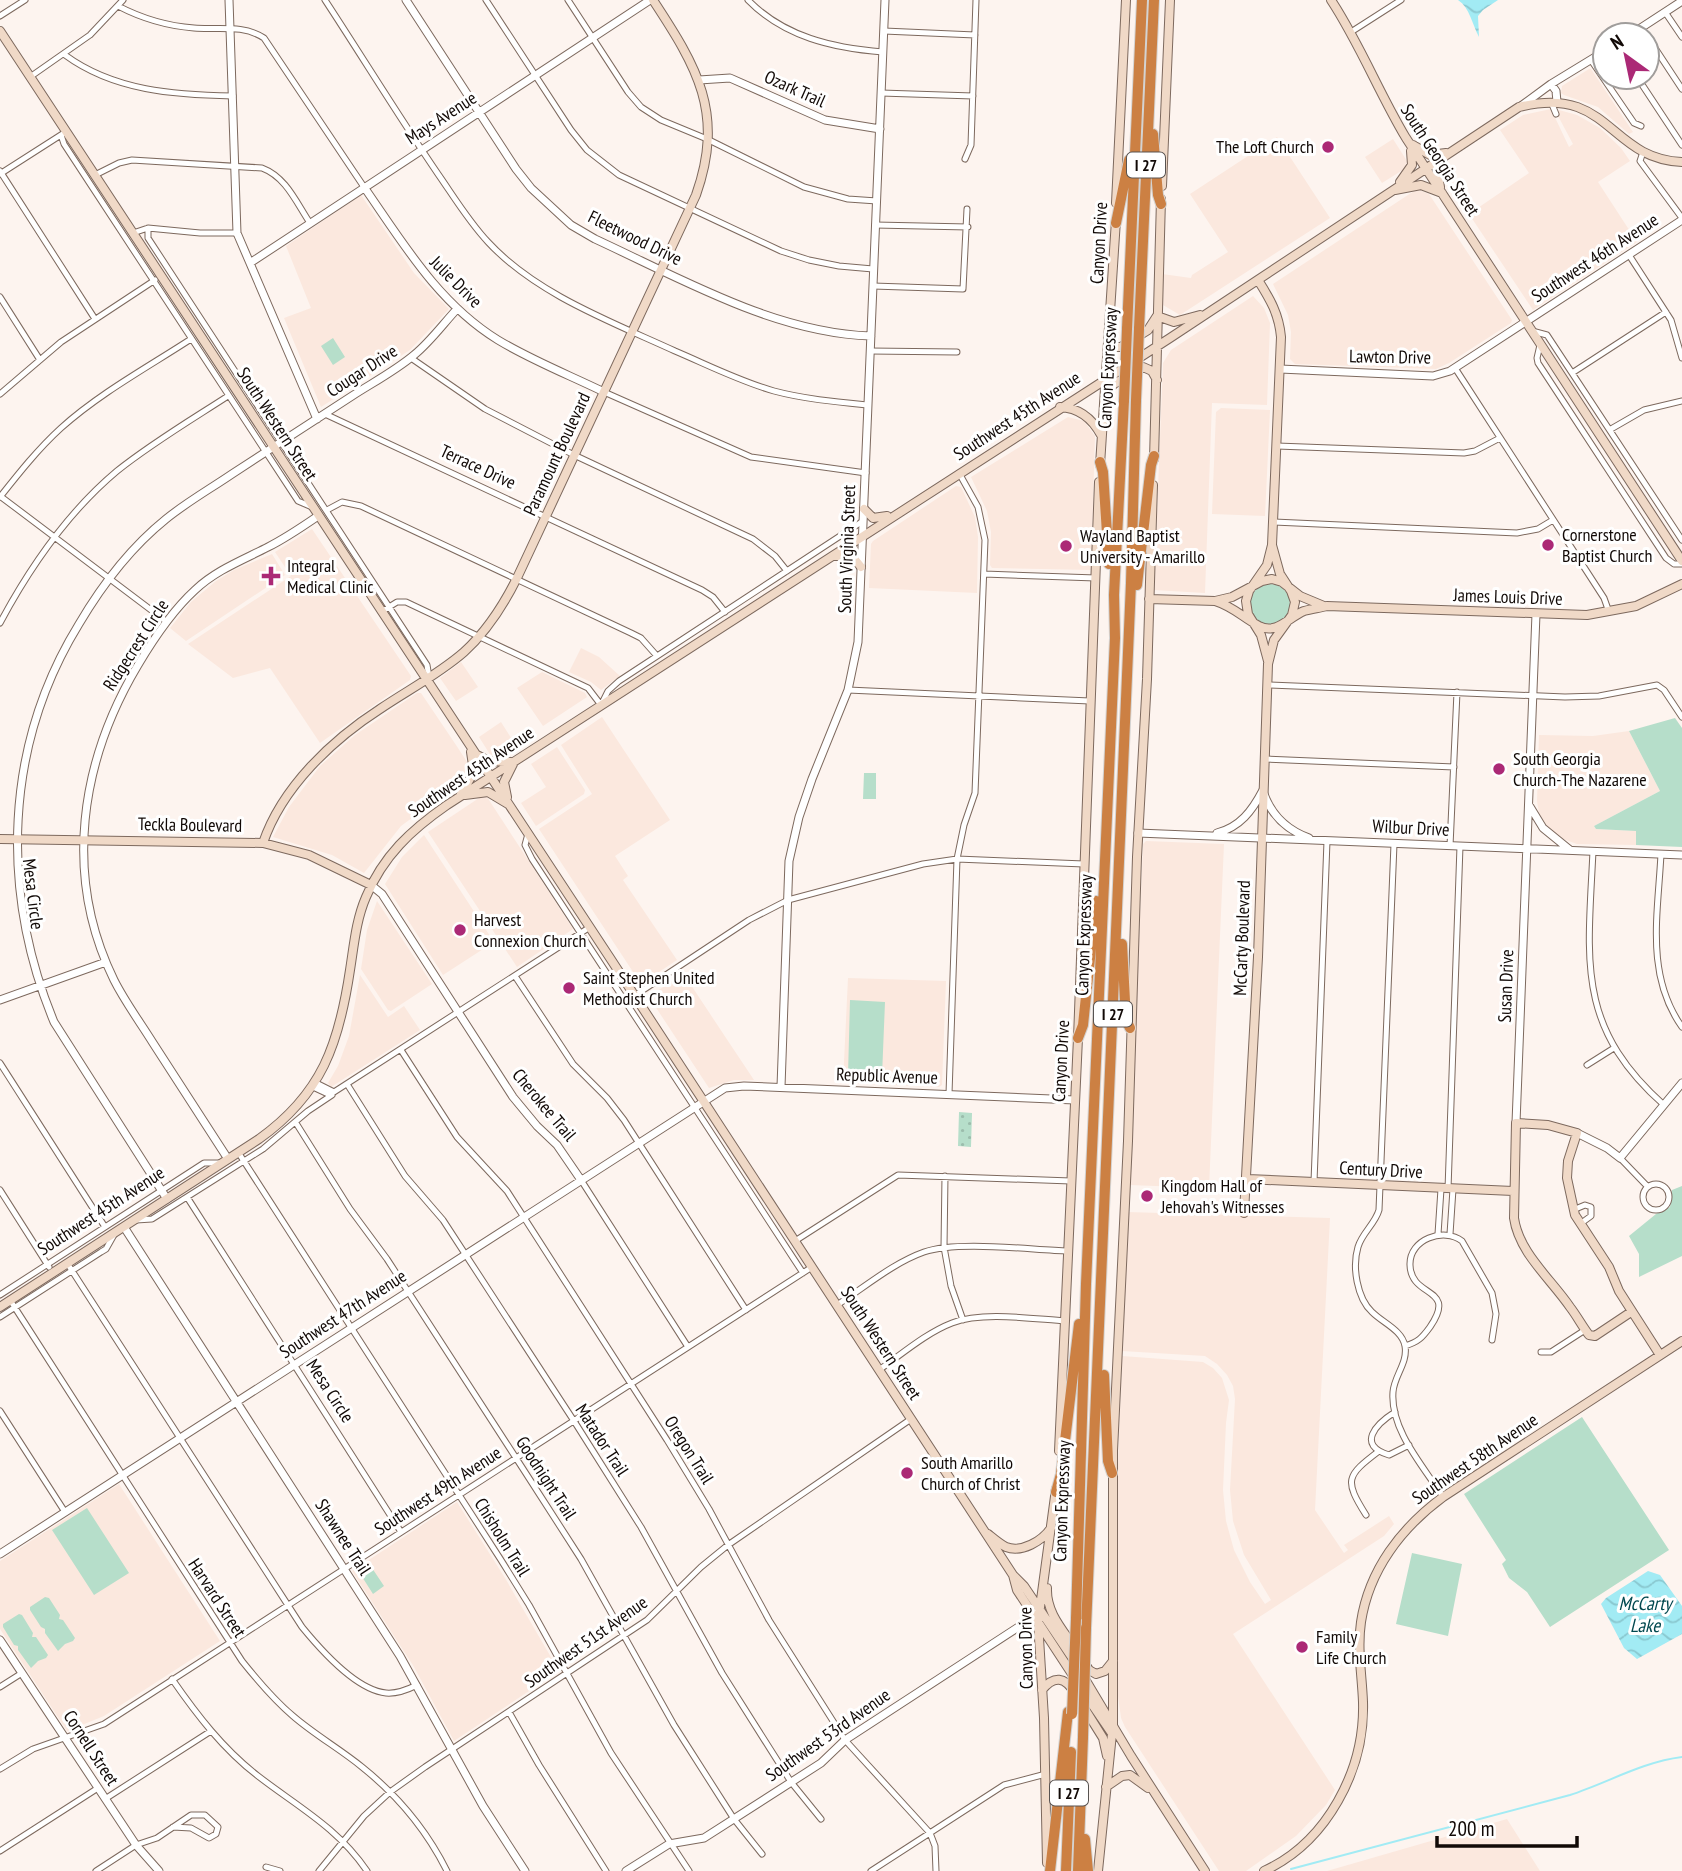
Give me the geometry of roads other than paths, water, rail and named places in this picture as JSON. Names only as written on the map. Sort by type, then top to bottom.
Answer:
[{"type":"highway","name":"Canyon Expressway","points":[[1078,1871],[1127,663],[1130,400],[1142,0]]},
{"type":"highway","name":"Canyon Expressway","points":[[1133,329],[1153,0]]},
{"type":"highway","points":[[1149,85],[1156,177],[1161,204]]},
{"type":"highway","points":[[1116,223],[1131,153],[1138,99]]},
{"type":"highway","name":"Canyon Expressway","points":[[1070,1713],[1115,638],[1114,595],[1130,400]]},
{"type":"highway","points":[[1127,663],[1131,655],[1135,599],[1154,456]]},
{"type":"highway","points":[[1100,462],[1105,496],[1110,586],[1114,595]]},
{"type":"highway","points":[[1078,1038],[1083,1025],[1102,833],[1106,826]]},
{"type":"highway","points":[[1118,899],[1126,1020],[1130,1028]]},
{"type":"highway","points":[[1056,1492],[1062,1474],[1082,1293],[1087,1284]]},
{"type":"highway","points":[[1099,1336],[1104,1352],[1108,1461],[1112,1473]]},
{"type":"highway","points":[[1049,1871],[1070,1713]]},
{"type":"highway","name":"I 27","points":[[1066,1871],[1070,1713]]},
{"type":"highway","points":[[1081,1773],[1084,1782],[1088,1871]]},
{"type":"main road","name":"Paramount Boulevard","points":[[263,843],[286,799],[321,757],[354,727],[454,660],[479,636],[502,607],[690,208],[704,168],[706,109],[699,80],[684,47],[652,0]]},
{"type":"main road","name":"Canyon Drive","points":[[1049,1871],[1042,1689],[1036,1619],[1047,1564],[1056,1492],[1066,1321],[1101,435],[1116,223],[1126,0]]},
{"type":"main road","points":[[1098,1871],[1113,1724],[1112,1473],[1128,1140],[1130,1028],[1149,599],[1170,0]]},
{"type":"main road","name":"South Georgia Street","points":[[1331,0],[1351,32],[1381,95],[1406,138],[1682,562]]},
{"type":"main road","name":"South Western Street","points":[[0,32],[64,133],[133,233],[157,279],[270,450],[385,609],[472,750],[1013,1575],[1039,1608],[1205,1871]]},
{"type":"main road","points":[[1519,107],[1554,102],[1582,108],[1599,117],[1626,142],[1643,152],[1663,160],[1682,162]]},
{"type":"main road","name":"Southwest 45th Avenue","points":[[0,1307],[12,1304],[53,1272],[70,1267],[135,1220],[164,1195],[205,1180],[225,1161],[272,1129],[297,1107],[314,1085],[334,1048],[359,919],[371,885],[404,838],[419,825],[1206,314],[1519,107]]},
{"type":"main road","points":[[1406,138],[1430,155],[1451,152]]},
{"type":"main road","points":[[1392,191],[1413,163],[1406,138]]},
{"type":"main road","points":[[1442,193],[1437,169],[1451,152]]},
{"type":"main road","points":[[1392,191],[1421,185],[1442,193]]},
{"type":"main road","points":[[1258,280],[1275,307],[1280,324],[1272,545]]},
{"type":"main road","points":[[1157,316],[1174,322],[1206,314]]},
{"type":"main road","points":[[1109,339],[1121,347],[1148,330],[1157,316]]},
{"type":"main road","points":[[1104,395],[1114,384],[1139,368],[1148,368],[1157,380]]},
{"type":"main road","points":[[1060,407],[1073,408],[1083,414],[1095,424],[1101,435]]},
{"type":"main road","points":[[864,509],[873,518],[893,515]]},
{"type":"main road","name":"McCarty Boulevard","points":[[1268,664],[1261,635],[1248,614],[1246,601],[1249,591],[1267,565],[1272,545]]},
{"type":"main road","name":"McCarty Boulevard","points":[[1244,1213],[1268,664],[1274,640],[1294,609],[1294,597],[1280,574],[1272,545]]},
{"type":"main road","points":[[828,558],[847,554],[861,567]]},
{"type":"main road","name":"James Louis Drive","points":[[1149,599],[1214,601],[1232,597],[1272,579],[1300,596],[1326,606]]},
{"type":"main road","name":"James Louis Drive","points":[[1214,601],[1270,628],[1306,611],[1326,606],[1587,615],[1653,600],[1682,584]]},
{"type":"main road","points":[[472,750],[489,761],[514,761],[504,782],[508,804]]},
{"type":"main road","points":[[460,797],[474,772],[472,750]]},
{"type":"main road","points":[[460,797],[488,792],[508,804]]},
{"type":"main road","name":"Teckla Boulevard","points":[[0,839],[263,843],[309,855],[371,885]]},
{"type":"main road","points":[[1516,1123],[1548,1125],[1577,1133],[1568,1161],[1567,1178],[1573,1210],[1609,1267],[1631,1312],[1660,1355]]},
{"type":"main road","name":"Susan Drive","points":[[1516,1123],[1513,1191],[1516,1228],[1524,1248],[1587,1333]]},
{"type":"main road","name":"Century Drive","points":[[1247,1179],[1513,1191]]},
{"type":"main road","points":[[1587,1333],[1595,1336],[1631,1312]]},
{"type":"main road","name":"Southwest 58th Avenue","points":[[1264,1871],[1273,1868],[1297,1850],[1318,1829],[1347,1783],[1359,1749],[1362,1729],[1359,1647],[1366,1601],[1383,1560],[1397,1540],[1424,1511],[1443,1497],[1679,1343]]},
{"type":"main road","points":[[984,1531],[1009,1548],[1021,1548],[1040,1540],[1052,1525]]},
{"type":"main road","points":[[1047,1564],[1049,1606],[1054,1618],[1089,1670],[1100,1674],[1113,1660]]},
{"type":"main road","points":[[1013,1575],[1017,1590],[1112,1734],[1131,1756]]},
{"type":"main road","points":[[1042,1689],[1056,1679],[1062,1679],[1070,1685],[1105,1743],[1106,1787]]},
{"type":"main road","points":[[1106,1787],[1116,1779],[1130,1775],[1156,1795]]},
{"type":"street","points":[[0,16],[24,0]]},
{"type":"street","points":[[30,77],[90,35],[123,0]]},
{"type":"street","points":[[229,0],[237,233],[317,419]]},
{"type":"street","points":[[325,0],[421,150],[470,220],[488,242],[516,268],[548,289],[632,331],[739,379],[775,391],[814,399],[868,405]]},
{"type":"street","name":"Fleetwood Drive","points":[[406,0],[516,169],[548,206],[572,225],[661,270],[763,315],[795,325],[846,335],[871,336]]},
{"type":"street","points":[[486,0],[587,150],[619,175],[781,251],[839,266],[873,269]]},
{"type":"street","points":[[568,0],[628,92],[641,107],[661,120],[707,139],[804,187],[848,199],[877,201]]},
{"type":"street","name":"Mays Avenue","points":[[250,262],[652,0]]},
{"type":"street","points":[[748,0],[774,20],[805,37],[848,49],[883,52]]},
{"type":"street","name":"South Virginia Street","points":[[781,1087],[789,861],[799,817],[848,690],[859,642],[885,0]]},
{"type":"street","points":[[965,159],[971,145],[976,0]]},
{"type":"street","points":[[1351,32],[1401,0]]},
{"type":"street","points":[[1651,21],[1682,1]]},
{"type":"street","name":"Julie Drive","points":[[118,6],[142,17],[171,24],[246,28],[256,32],[271,45],[420,270],[457,309],[497,340],[604,392],[751,457],[866,473]]},
{"type":"street","points":[[1665,12],[1682,37]]},
{"type":"street","points":[[884,31],[975,35]]},
{"type":"street","points":[[65,55],[98,74],[150,90],[176,95],[233,96]]},
{"type":"street","points":[[1661,57],[1682,89]]},
{"type":"street","points":[[1519,107],[1554,88],[1565,76],[1591,60]]},
{"type":"street","name":"Ozark Trail","points":[[699,80],[730,78],[825,120],[880,129]]},
{"type":"street","points":[[1554,88],[1556,114]]},
{"type":"street","points":[[1612,91],[1634,123],[1641,126]]},
{"type":"street","points":[[1647,91],[1680,137],[1682,145]]},
{"type":"street","points":[[881,93],[973,96]]},
{"type":"street","points":[[64,133],[0,172],[95,320]]},
{"type":"street","points":[[64,133],[64,144],[157,279],[228,396],[270,450]]},
{"type":"street","points":[[1643,152],[1640,161],[1682,219]]},
{"type":"street","points":[[95,175],[132,160],[262,168],[278,176],[310,223]]},
{"type":"street","points":[[873,286],[963,289],[967,209]]},
{"type":"street","name":"Southwest 46th Avenue","points":[[1526,322],[1682,219]]},
{"type":"street","points":[[875,225],[968,227]]},
{"type":"street","points":[[133,233],[148,228],[237,233]]},
{"type":"street","points":[[148,228],[148,238],[327,510],[385,609],[397,602],[406,602],[588,688],[601,705]]},
{"type":"street","points":[[1629,255],[1666,312],[1676,334],[1682,358]]},
{"type":"street","points":[[0,394],[61,342],[157,279]]},
{"type":"street","points":[[0,297],[40,360]]},
{"type":"street","name":"Cougar Drive","points":[[270,450],[411,358],[457,309]]},
{"type":"street","points":[[1572,373],[1666,312]]},
{"type":"street","name":"Lawton Drive","points":[[1280,369],[1433,376],[1455,368],[1526,322]]},
{"type":"street","name":"South Georgia Street","points":[[1532,331],[1547,335],[1682,540]]},
{"type":"street","points":[[167,622],[0,496],[24,466],[69,422],[191,339]]},
{"type":"street","points":[[1540,345],[1538,363],[1666,558],[1674,564],[1682,562]]},
{"type":"street","points":[[870,351],[957,352]]},
{"type":"street","points":[[411,358],[485,409],[574,455],[753,539],[767,548],[787,571]]},
{"type":"street","points":[[1455,368],[1604,598],[1609,612]]},
{"type":"street","points":[[1573,394],[1592,403]]},
{"type":"street","points":[[0,624],[24,582],[55,537],[85,502],[119,470],[228,396]]},
{"type":"street","points":[[1611,429],[1644,410],[1682,401]]},
{"type":"street","name":"Terrace Drive","points":[[325,414],[702,590],[713,597],[725,612]]},
{"type":"street","points":[[1277,446],[1464,453],[1475,452],[1500,438]]},
{"type":"street","name":"Mesa Circle","points":[[164,1195],[60,1031],[38,986],[23,942],[14,895],[11,839],[16,781],[36,711],[64,648],[95,597],[131,552],[167,518],[270,450]]},
{"type":"street","points":[[949,1094],[957,859],[964,825],[975,793],[985,540],[981,515],[959,472]]},
{"type":"street","points":[[318,516],[342,502],[361,506],[641,638],[657,656]]},
{"type":"street","name":"Ridgecrest Circle","points":[[225,1161],[127,1002],[106,962],[87,893],[83,839],[89,785],[106,730],[130,678],[182,603],[209,579],[279,541],[318,516]]},
{"type":"street","points":[[1274,522],[1517,533],[1531,531],[1553,520]]},
{"type":"street","name":"Southwest 45th Avenue","points":[[601,705],[615,683],[863,521]]},
{"type":"street","points":[[1646,527],[1664,533]]},
{"type":"street","points":[[839,537],[845,547]]},
{"type":"street","points":[[984,574],[1096,578]]},
{"type":"street","name":"Susan Drive","points":[[1516,1123],[1536,614]]},
{"type":"street","points":[[1267,685],[1599,696],[1657,685],[1664,690],[1682,717]]},
{"type":"street","points":[[848,690],[1090,701]]},
{"type":"street","points":[[1450,846],[1457,692]]},
{"type":"street","points":[[1264,759],[1454,767]]},
{"type":"street","points":[[1207,836],[1237,824],[1250,812],[1263,790]]},
{"type":"street","points":[[1263,790],[1270,807],[1283,823],[1298,834],[1315,840]]},
{"type":"street","points":[[1529,804],[1543,828],[1571,850]]},
{"type":"street","name":"Wilbur Drive","points":[[1138,833],[1682,855]]},
{"type":"street","name":"South Western Street","points":[[528,834],[525,845],[528,852],[803,1273]]},
{"type":"street","points":[[1314,1182],[1328,841]]},
{"type":"street","points":[[1394,844],[1380,1210],[1358,1246],[1357,1284],[1370,1311],[1400,1335],[1405,1346],[1404,1361],[1394,1383],[1395,1412],[1409,1444],[1443,1497]]},
{"type":"street","points":[[1450,1234],[1447,1189],[1460,846]]},
{"type":"street","points":[[1593,851],[1589,968],[1595,1004],[1614,1048],[1635,1077],[1664,1105]]},
{"type":"street","points":[[1661,854],[1658,971],[1666,999],[1682,1027]]},
{"type":"street","points":[[635,996],[749,920],[788,901],[923,864],[957,859],[1084,864]]},
{"type":"street","name":"Cherokee Trail","points":[[371,885],[382,894],[513,1097],[537,1126],[558,1145],[688,1347]]},
{"type":"street","name":"Southwest 45th Avenue","points":[[135,1220],[152,1219],[187,1198],[205,1180],[244,1161],[280,1137],[304,1114],[334,1092],[590,927]]},
{"type":"street","points":[[0,1000],[106,962]]},
{"type":"street","points":[[516,976],[573,1064],[607,1098],[638,1143],[746,1310]]},
{"type":"street","points":[[1587,1065],[1614,1048]]},
{"type":"street","name":"Oregon Trail","points":[[401,1050],[457,1137],[506,1191],[686,1469],[769,1620],[845,1740],[930,1833]]},
{"type":"street","points":[[0,1063],[105,1227]]},
{"type":"street","points":[[679,1084],[688,1079]]},
{"type":"street","points":[[1620,1158],[1682,1083]]},
{"type":"street","name":"Matador Trail","points":[[347,1084],[405,1176],[443,1220],[466,1254],[574,1421],[623,1498],[722,1673],[791,1782],[821,1819]]},
{"type":"street","points":[[314,1085],[328,1094],[334,1092]]},
{"type":"street","name":"Republic Avenue","points":[[703,1101],[717,1091],[731,1086],[1075,1100]]},
{"type":"street","name":"Southwest 47th Avenue","points":[[0,1554],[703,1101]]},
{"type":"street","points":[[297,1107],[304,1114]]},
{"type":"street","name":"Goodnight Trail","points":[[296,1123],[350,1209],[409,1290],[581,1559],[667,1715],[734,1819],[762,1854]]},
{"type":"street","points":[[1577,1133],[1607,1148],[1648,1187]]},
{"type":"street","name":"Chisholm Trail","points":[[238,1152],[529,1605],[611,1753],[689,1871]]},
{"type":"street","name":"Southwest 45th Avenue","points":[[0,1295],[105,1227],[164,1195],[204,1163],[225,1161]]},
{"type":"street","points":[[795,1241],[892,1177],[904,1174],[1071,1181]]},
{"type":"street","points":[[945,1176],[944,1247],[951,1286],[963,1320]]},
{"type":"street","points":[[1653,1184],[1664,1186],[1669,1194],[1669,1202],[1661,1210],[1656,1211],[1646,1206],[1643,1201],[1648,1187],[1653,1184]]},
{"type":"street","points":[[1438,1234],[1447,1189]]},
{"type":"street","points":[[0,1190],[53,1272]]},
{"type":"street","points":[[753,1196],[762,1190]]},
{"type":"street","name":"Mesa Circle","points":[[187,1198],[401,1532]]},
{"type":"street","points":[[1573,1210],[1585,1205],[1591,1208],[1591,1216],[1580,1224]]},
{"type":"street","name":"Shawnee Trail","points":[[124,1227],[417,1685],[483,1806],[525,1871]]},
{"type":"street","points":[[1405,1346],[1422,1339],[1439,1314],[1439,1302],[1416,1281],[1409,1266],[1420,1244],[1438,1234],[1450,1234],[1462,1241],[1492,1293],[1496,1314],[1492,1340]]},
{"type":"street","points":[[837,1305],[910,1258],[944,1247],[1068,1251]]},
{"type":"street","points":[[792,1256],[802,1250]]},
{"type":"street","points":[[70,1267],[287,1605],[316,1644],[369,1688],[393,1693],[417,1685]]},
{"type":"street","name":"Southwest 45th Avenue","points":[[0,1317],[12,1304],[70,1267]]},
{"type":"street","name":"Southwest 49th Avenue","points":[[0,1769],[33,1749],[104,1724],[812,1267]]},
{"type":"street","name":"Harvard Street","points":[[12,1304],[229,1643],[275,1699],[390,1792],[418,1826],[447,1871]]},
{"type":"street","points":[[879,1370],[939,1330],[963,1320],[986,1318],[1066,1321]]},
{"type":"street","points":[[1541,1352],[1551,1352],[1587,1333]]},
{"type":"street","points":[[1679,1343],[1682,1353]]},
{"type":"street","points":[[0,1411],[65,1512]]},
{"type":"street","points":[[1395,1412],[1373,1431],[1372,1444],[1389,1455],[1409,1444]]},
{"type":"street","name":"Southwest 51st Avenue","points":[[319,1871],[342,1841],[390,1792],[647,1620],[728,1545],[911,1419]]},
{"type":"street","points":[[1366,1515],[1352,1493],[1352,1480],[1357,1467],[1379,1451]]},
{"type":"street","name":"Southwest 53rd Avenue","points":[[626,1871],[669,1844],[704,1838],[821,1763],[845,1740],[1036,1619]]},
{"type":"street","name":"Cornell Street","points":[[0,1640],[136,1845],[159,1871]]},
{"type":"street","points":[[0,1687],[22,1673]]},
{"type":"street","points":[[172,1679],[211,1731],[257,1776],[310,1811],[342,1841],[367,1871]]},
{"type":"street","points":[[509,1712],[606,1871]]},
{"type":"street","points":[[105,1799],[211,1731]]},
{"type":"street","points":[[871,1871],[1004,1785],[1018,1779],[1046,1774]]},
{"type":"street","points":[[0,1852],[98,1788]]},
{"type":"street","points":[[96,1871],[136,1845],[157,1838],[173,1827],[191,1815],[201,1813],[216,1823],[218,1831],[209,1838],[191,1828],[173,1827]]},
{"type":"street","points":[[930,1833],[935,1846],[936,1871]]},
{"type":"street","points":[[266,1867],[280,1871]]},
{"type":"water","points":[[1458,0],[1498,0],[1478,16],[1479,37],[1468,12]]},
{"type":"water","name":"McCarty Lake","points":[[1648,1571],[1660,1575],[1682,1606],[1682,1634],[1637,1659],[1624,1648],[1601,1604]]},
{"type":"waterway","points":[[1291,1869],[1570,1795],[1639,1768],[1682,1757]]},
{"type":"place","name":"The Loft Church","points":[[1328,147]]},
{"type":"place","name":"Cornerstone Baptist Church","points":[[1548,545]]},
{"type":"place","name":"Wayland Baptist University - Amarillo","points":[[1066,546]]},
{"type":"place","name":"Integral Medical Clinic","points":[[271,576]]},
{"type":"place","name":"South Georgia Church-The Nazarene","points":[[1499,769]]},
{"type":"place","name":"Harvest Connexion Church","points":[[460,930]]},
{"type":"place","name":"Saint Stephen United Methodist Church","points":[[569,988]]},
{"type":"place","name":"Kingdom Hall of Jehovah's Witnesses","points":[[1147,1196]]},
{"type":"place","name":"South Amarillo Church of Christ","points":[[907,1473]]},
{"type":"place","name":"Family Life Church","points":[[1302,1647]]}]
